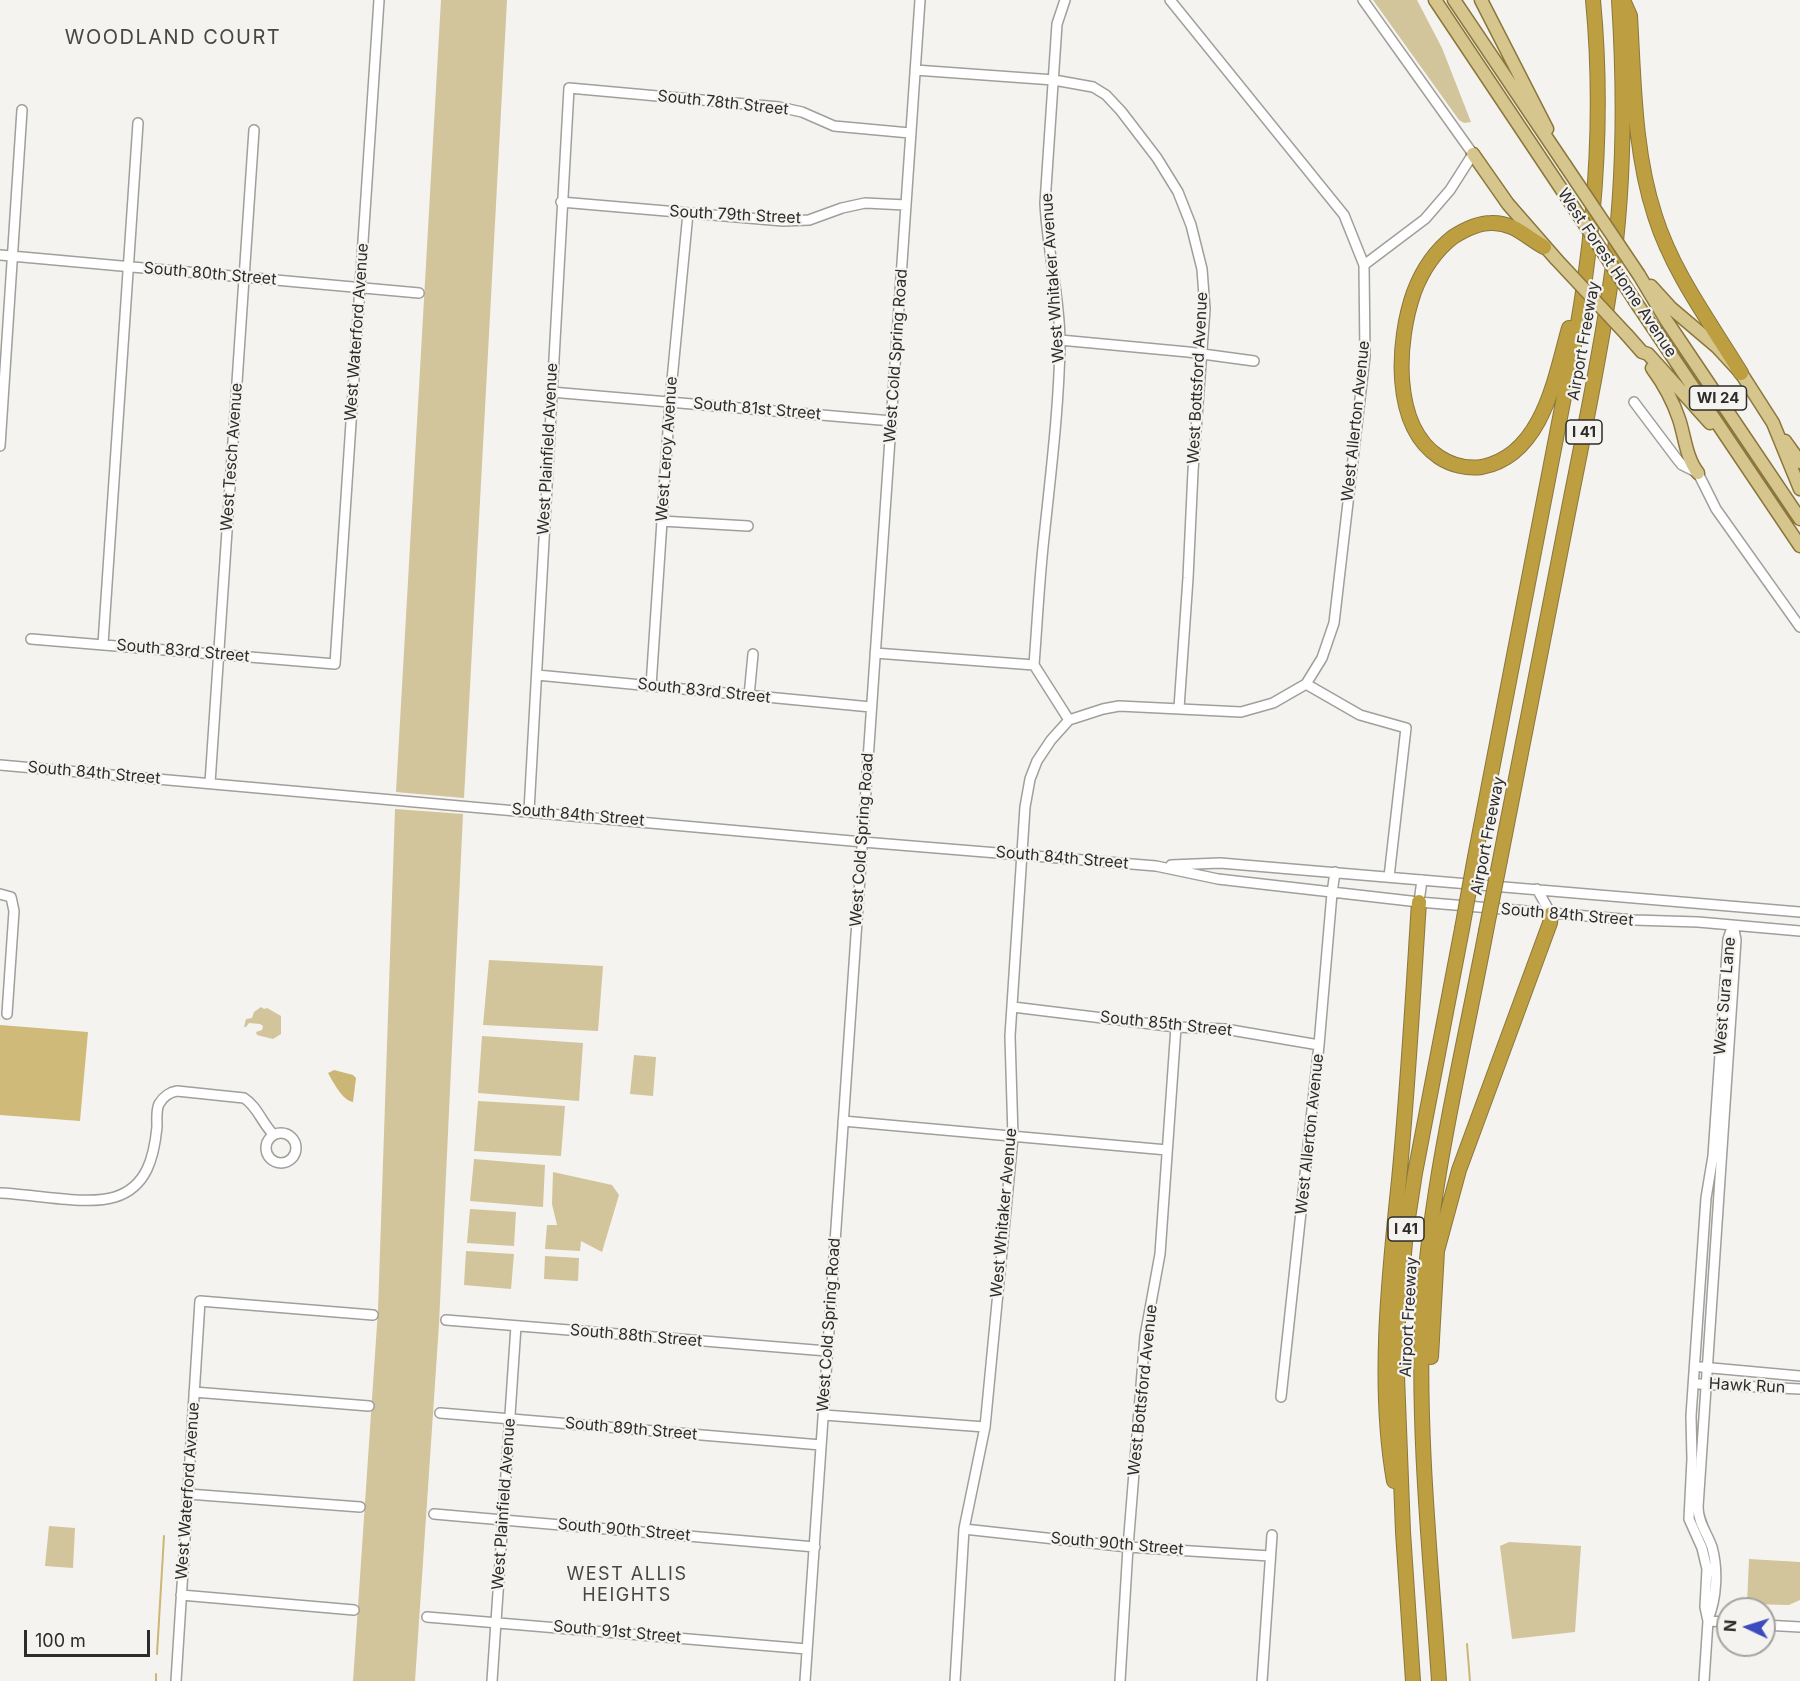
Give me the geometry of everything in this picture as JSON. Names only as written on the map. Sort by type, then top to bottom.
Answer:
[{"type":"highway","name":"Airport Freeway","points":[[1413,1681],[1403,1532],[1397,1376],[1401,1272],[1415,1173],[1582,299],[1599,144],[1598,65],[1593,0]]},
{"type":"highway","name":"Airport Freeway","points":[[1439,1681],[1423,1437],[1425,1286],[1437,1190],[1612,279],[1624,132],[1621,0]]},
{"type":"highway","points":[[1621,0],[1630,16],[1640,154],[1655,218],[1681,275],[1741,373]]},
{"type":"highway","points":[[1544,247],[1522,231],[1506,225],[1490,223],[1459,233],[1442,246],[1428,265],[1414,292],[1407,316],[1401,367],[1407,410],[1412,424],[1426,447],[1446,461],[1462,466],[1478,467],[1503,459],[1521,444],[1544,409],[1553,386],[1570,322],[1582,299]]},
{"type":"highway","points":[[1403,1532],[1391,1466],[1386,1379],[1387,1334],[1390,1262],[1407,1091],[1419,902]]},
{"type":"highway","points":[[1422,1382],[1430,1361],[1437,1251],[1446,1211],[1550,923],[1551,914]]},
{"type":"main road","name":"West Forest Home Avenue","points":[[1434,0],[1800,546]]},
{"type":"main road","name":"West Forest Home Avenue","points":[[1454,0],[1800,519]]},
{"type":"main road","points":[[1481,0],[1562,160]]},
{"type":"main road","points":[[1473,154],[1508,204],[1540,239],[1544,247],[1642,352],[1644,359],[1666,391],[1678,418],[1689,459],[1698,473]]},
{"type":"main road","points":[[1639,275],[1671,308],[1717,347],[1741,373],[1800,462]]},
{"type":"main road","points":[[1642,352],[1648,354],[1707,421],[1725,435]]},
{"type":"main road","points":[[1773,423],[1800,489]]},
{"type":"street","name":"West Waterford Avenue","points":[[335,664],[379,0]]},
{"type":"street","name":"West Cold Spring Road","points":[[805,1681],[920,0]]},
{"type":"street","name":"West Whitaker Avenue","points":[[1034,665],[1043,551],[1058,412],[1060,340],[1045,203],[1057,24],[1065,0]]},
{"type":"street","name":"West Allerton Avenue","points":[[1170,0],[1344,215],[1364,265],[1365,356],[1334,623],[1322,658],[1306,684]]},
{"type":"street","points":[[1363,0],[1473,154],[1450,190],[1425,219],[1364,265]]},
{"type":"street","points":[[915,70],[1054,80]]},
{"type":"street","name":"West Bottsford Avenue","points":[[1054,80],[1093,87],[1106,94],[1157,158],[1178,192],[1191,225],[1202,269],[1205,309],[1179,708]]},
{"type":"street","name":"South 78th Street","points":[[569,88],[779,107],[802,112],[834,126],[910,133]]},
{"type":"street","name":"West Plainfield Avenue","points":[[529,811],[569,88]]},
{"type":"street","points":[[0,446],[22,110]]},
{"type":"street","points":[[103,644],[138,123]]},
{"type":"street","name":"West Tesch Avenue","points":[[210,783],[254,130]]},
{"type":"street","name":"South 79th Street","points":[[561,202],[783,221],[809,220],[842,208],[865,203],[906,205]]},
{"type":"street","name":"West Leroy Avenue","points":[[651,686],[669,401],[688,213]]},
{"type":"street","name":"South 80th Street","points":[[0,255],[419,293]]},
{"type":"street","points":[[1060,340],[1254,361]]},
{"type":"street","name":"South 81st Street","points":[[551,392],[891,421]]},
{"type":"street","points":[[1634,402],[1682,465],[1698,473],[1716,509],[1800,627]]},
{"type":"street","points":[[661,521],[748,526]]},
{"type":"street","name":"South 83rd Street","points":[[31,639],[335,664]]},
{"type":"street","points":[[875,653],[1034,665],[1069,720],[1119,706],[1241,712],[1273,703],[1306,684],[1360,715],[1406,728],[1389,877]]},
{"type":"street","points":[[749,696],[753,654]]},
{"type":"street","name":"South 83rd Street","points":[[537,675],[871,706]]},
{"type":"street","name":"West Whitaker Avenue","points":[[955,1681],[964,1529],[985,1427],[1013,1137],[1010,1036],[1025,807],[1030,779],[1037,761],[1051,740],[1069,720]]},
{"type":"street","name":"South 84th Street","points":[[0,765],[1156,866],[1218,879],[1419,902],[1551,914],[1800,931]]},
{"type":"street","name":"South 84th Street","points":[[1156,866],[1220,863],[1800,912]]},
{"type":"street","name":"West Allerton Avenue","points":[[1281,1396],[1319,1045],[1335,872]]},
{"type":"street","points":[[1419,902],[1422,880]]},
{"type":"street","points":[[1537,889],[1551,914]]},
{"type":"street","points":[[0,894],[11,897],[14,911],[7,1014]]},
{"type":"street","name":"West Sura Lane","points":[[1708,1621],[1705,1607],[1707,1569],[1702,1548],[1689,1519],[1692,1459],[1691,1416],[1704,1221],[1713,1156],[1728,939],[1733,925]]},
{"type":"street","name":"West Sura Lane","points":[[1704,1681],[1708,1621],[1713,1607],[1715,1569],[1711,1546],[1698,1517],[1698,1507],[1736,940],[1733,925]]},
{"type":"street","name":"South 85th Street","points":[[1013,1007],[1176,1027],[1226,1029],[1319,1045]]},
{"type":"street","name":"West Bottsford Avenue","points":[[1120,1681],[1145,1336],[1160,1254],[1176,1027]]},
{"type":"street","points":[[0,1193],[104,1200],[133,1188],[148,1170],[154,1148],[159,1103],[171,1092],[244,1098],[251,1102],[273,1134]]},
{"type":"street","points":[[843,1121],[1167,1150]]},
{"type":"street","name":"West Waterford Avenue","points":[[176,1681],[200,1301],[373,1315]]},
{"type":"street","name":"South 88th Street","points":[[446,1320],[827,1351]]},
{"type":"street","name":"West Plainfield Avenue","points":[[492,1681],[516,1326]]},
{"type":"street","name":"Hawk Run","points":[[1695,1367],[1800,1376]]},
{"type":"street","name":"Hawk Run","points":[[1694,1384],[1800,1389]]},
{"type":"street","points":[[194,1392],[369,1407]]},
{"type":"street","name":"South 89th Street","points":[[440,1413],[822,1445]]},
{"type":"street","points":[[824,1415],[985,1427]]},
{"type":"street","points":[[188,1494],[360,1507]]},
{"type":"street","name":"South 90th Street","points":[[434,1514],[815,1547]]},
{"type":"street","name":"South 90th Street","points":[[964,1529],[1128,1547],[1270,1556]]},
{"type":"street","points":[[1262,1681],[1272,1535]]},
{"type":"street","points":[[181,1596],[354,1610]]},
{"type":"street","name":"South 91st Street","points":[[427,1617],[807,1649]]},
{"type":"street","points":[[1708,1621],[1716,1621]]},
{"type":"street","points":[[1776,1626],[1800,1627]]},
{"type":"shaded area","points":[[441,0],[507,0],[464,798],[396,792]]},
{"type":"shaded area","points":[[1373,0],[1417,0],[1442,48],[1471,122],[1464,123],[1459,120]]},
{"type":"shaded area","points":[[395,809],[463,814],[439,1324],[415,1681],[353,1681],[378,1310]]},
{"type":"shaded area","points":[[489,960],[603,966],[598,1031],[483,1025]]},
{"type":"shaded area","points":[[261,1007],[281,1016],[281,1034],[273,1039],[257,1035],[256,1032],[262,1030],[263,1026],[260,1024],[249,1023],[244,1027],[246,1019],[252,1018],[254,1012]]},
{"type":"shaded area","points":[[0,1025],[88,1032],[80,1121],[0,1115]]},
{"type":"shaded area","points":[[482,1036],[583,1043],[579,1101],[478,1093]]},
{"type":"shaded area","points":[[634,1055],[656,1057],[653,1096],[630,1094]]},
{"type":"shaded area","points":[[334,1070],[356,1078],[353,1102],[342,1095],[328,1073]]},
{"type":"shaded area","points":[[478,1101],[565,1106],[561,1156],[474,1151]]},
{"type":"shaded area","points":[[474,1159],[545,1165],[543,1207],[470,1201]]},
{"type":"shaded area","points":[[553,1172],[612,1185],[619,1195],[602,1252],[581,1241],[580,1251],[545,1249],[547,1225],[557,1225],[552,1204]]},
{"type":"shaded area","points":[[470,1209],[516,1212],[514,1246],[467,1243]]},
{"type":"shaded area","points":[[466,1251],[514,1254],[511,1289],[464,1285]]},
{"type":"shaded area","points":[[545,1256],[579,1258],[578,1281],[544,1279]]},
{"type":"shaded area","points":[[49,1526],[75,1528],[73,1568],[45,1566]]},
{"type":"shaded area","points":[[1509,1542],[1581,1546],[1575,1632],[1512,1639],[1500,1546]]},
{"type":"shaded area","points":[[1749,1559],[1800,1562],[1800,1600],[1789,1605],[1776,1605],[1776,1597],[1747,1597]]},
{"type":"waterway","points":[[157,1654],[164,1536]]},
{"type":"waterway","points":[[1467,1644],[1470,1681]]},
{"type":"waterway","points":[[156,1674],[156,1681]]},
{"type":"district","name":"WOODLAND COURT","points":[[173,38]]},
{"type":"district","name":"WEST ALLIS HEIGHTS","points":[[627,1585]]}]
